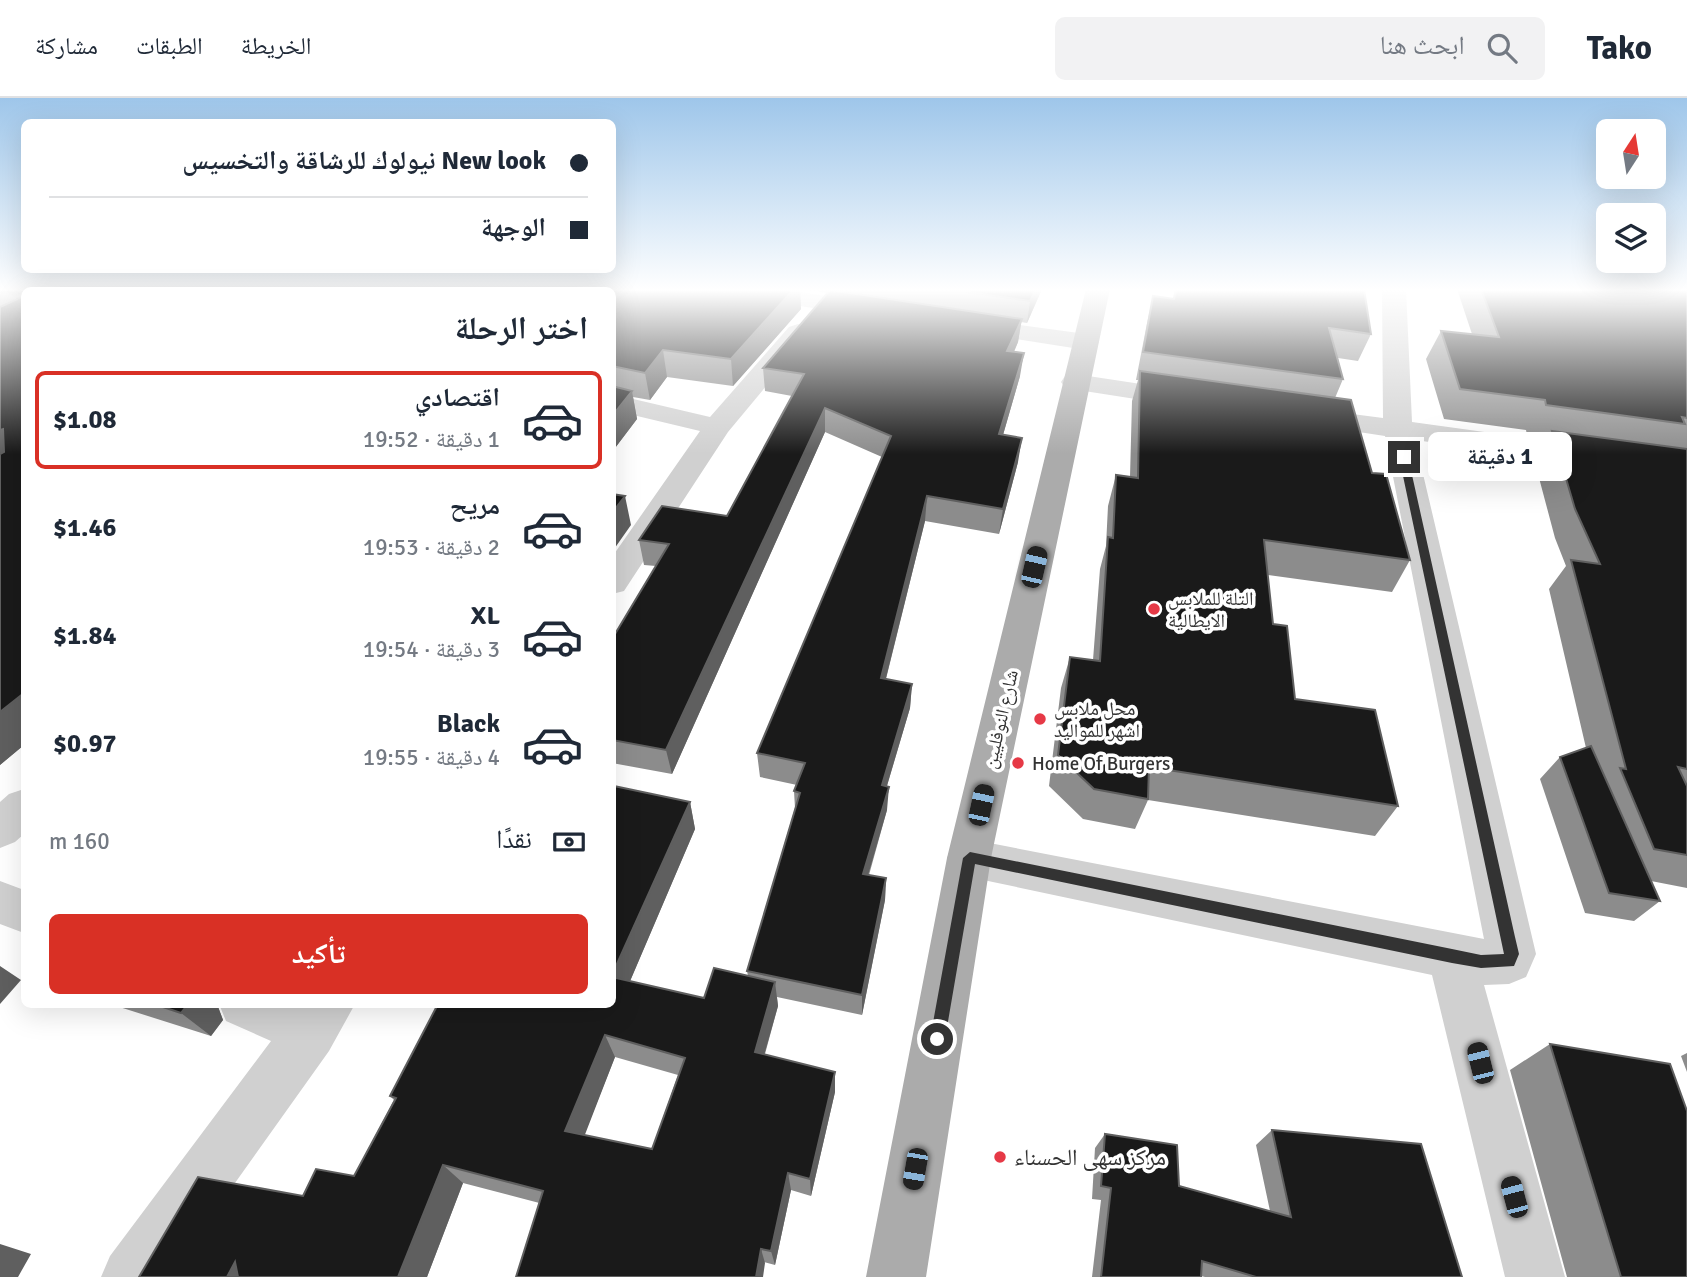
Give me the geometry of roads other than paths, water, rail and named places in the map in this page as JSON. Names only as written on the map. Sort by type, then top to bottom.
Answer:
[{"type":"main road","name":"شارع النوفليين","points":[[896,1277],[970,858],[1085,344]]},
{"type":"street","points":[[616,577],[717,427],[787,344]]},
{"type":"street","points":[[970,858],[1452,956],[1508,961],[1511,954],[1398,430],[1396,344]]},
{"type":"street","points":[[1075,383],[1210,402]]},
{"type":"street","points":[[616,403],[717,427]]},
{"type":"street","points":[[1277,412],[1687,469]]},
{"type":"street","points":[[0,829],[21,810]]},
{"type":"street","points":[[0,902],[21,911]]},
{"type":"street","points":[[1452,956],[1535,1277]]},
{"type":"street","points":[[131,1277],[321,1019],[265,1008]]},
{"type":"place","name":"التلة للملابس الايطالية","points":[[1154,609]]},
{"type":"place","name":"محل ملابس اشهر للمواليد","points":[[1040,719]]},
{"type":"place","name":"Home Of Burgers","points":[[1018,763]]},
{"type":"place","name":"مركز سهى الحسناء","points":[[1000,1157]]}]
